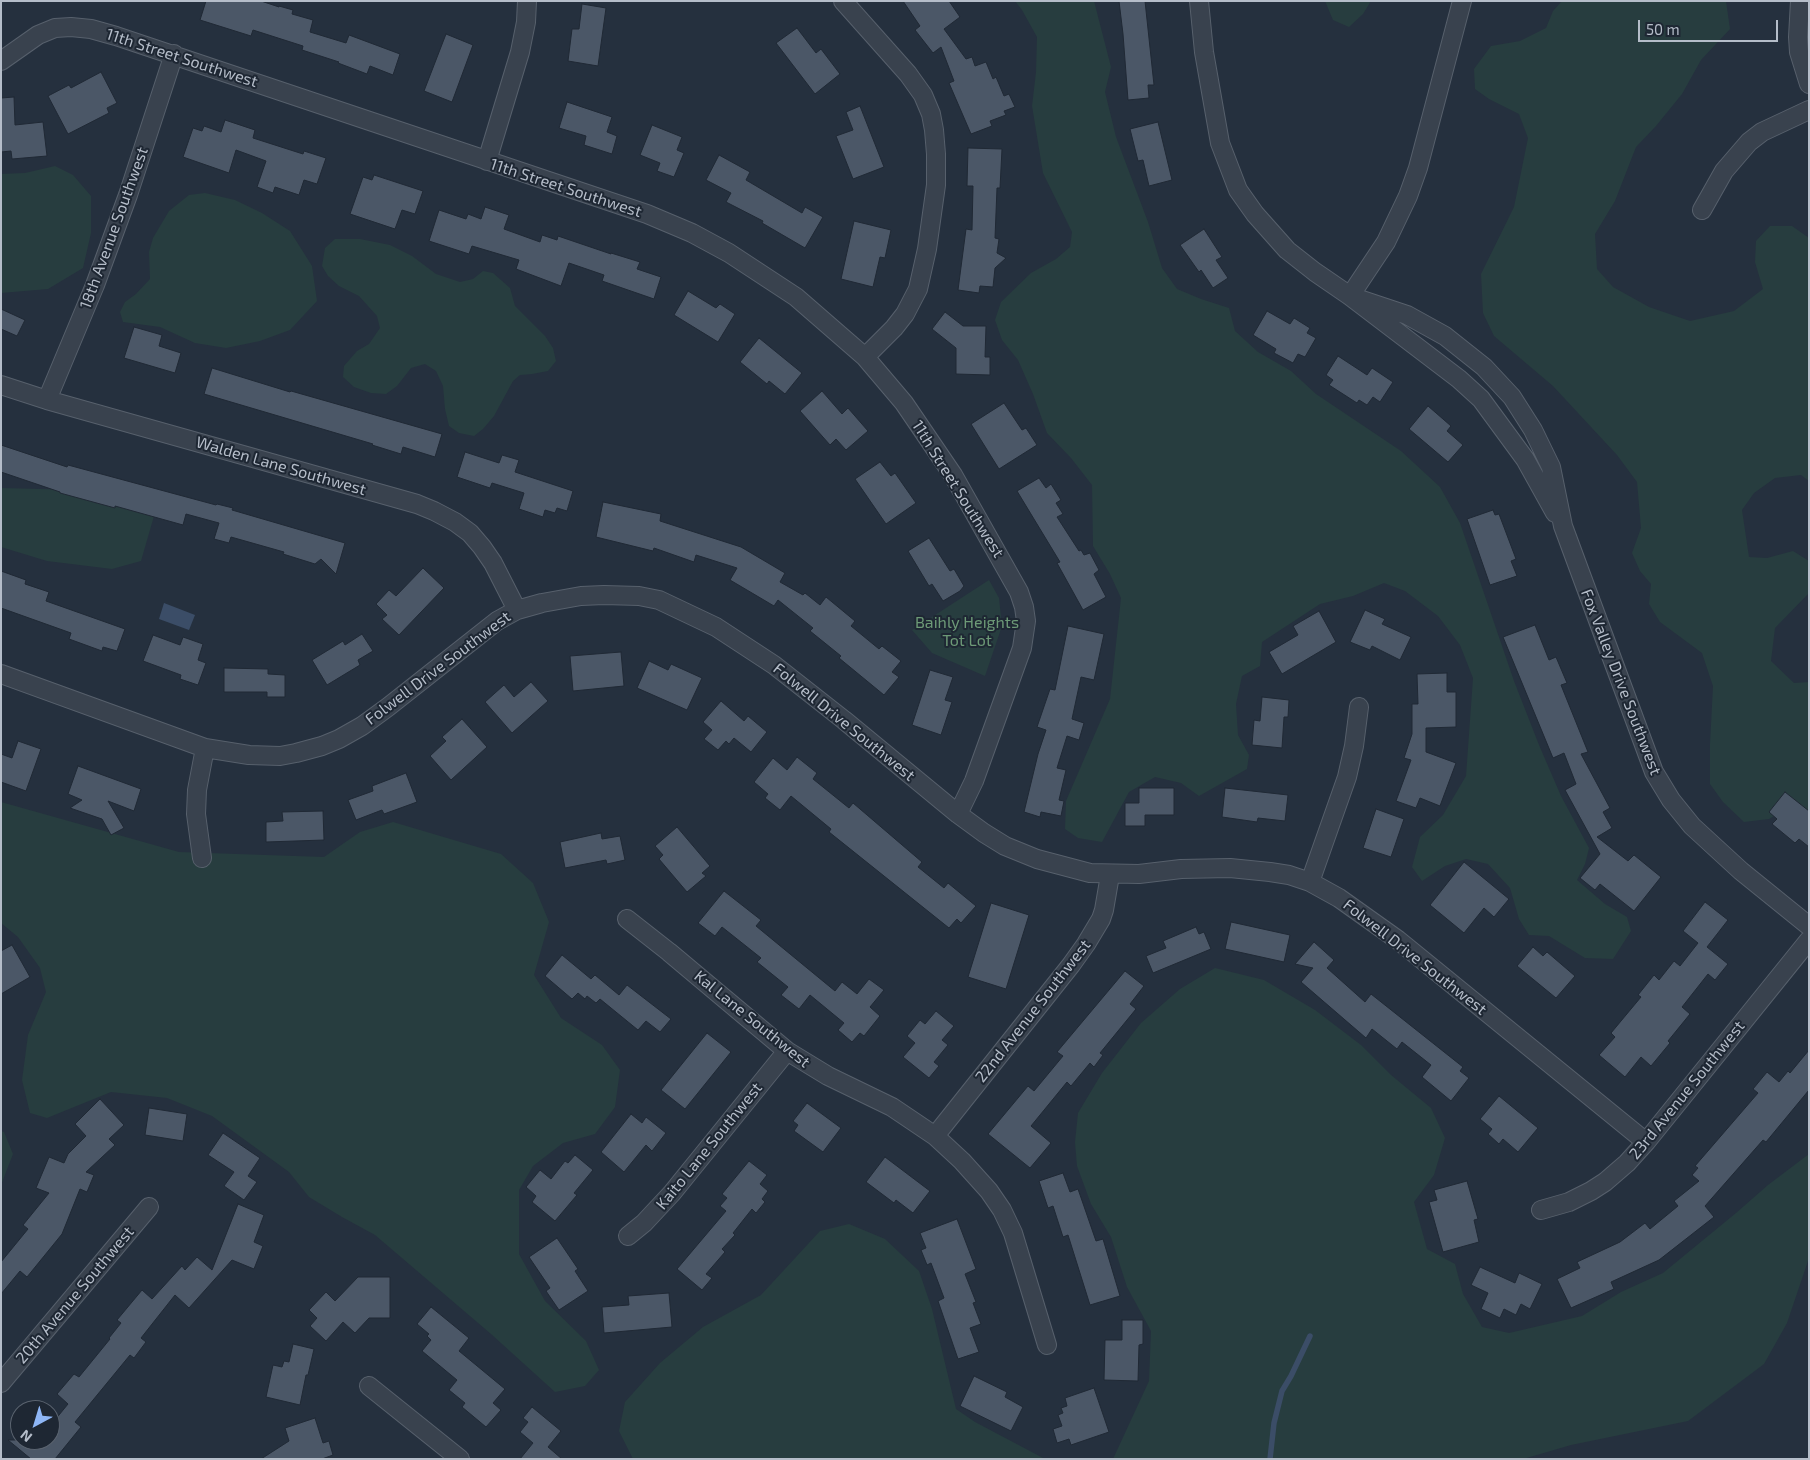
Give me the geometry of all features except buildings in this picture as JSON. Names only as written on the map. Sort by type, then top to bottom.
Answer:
[{"type":"street","points":[[487,162],[520,52],[526,22],[527,1]]},
{"type":"street","points":[[843,1],[908,74],[923,95],[932,122],[936,146],[936,185],[925,265],[918,288],[905,314],[865,357]]},
{"type":"street","name":"Fox Valley Drive Southwest","points":[[1200,1],[1204,52],[1219,135],[1229,169],[1238,190],[1255,214],[1287,250],[1459,379],[1480,399],[1525,459],[1563,526]]},
{"type":"street","points":[[1350,296],[1386,242],[1408,196],[1418,168],[1462,1]]},
{"type":"street","points":[[1800,1],[1799,52],[1809,84]]},
{"type":"street","name":"11th Street Southwest","points":[[1,60],[38,35],[55,28],[71,27],[100,31],[174,54],[487,162],[647,214],[692,233],[762,273],[796,297],[865,357],[904,403],[953,475],[1019,592],[1024,607],[1025,635],[1008,690],[969,792],[958,814]]},
{"type":"street","name":"18th Avenue Southwest","points":[[47,400],[95,285],[128,194],[174,54]]},
{"type":"street","points":[[1702,210],[1724,171],[1749,142],[1762,132],[1809,110]]},
{"type":"street","name":"Fox Valley Drive Southwest","points":[[1350,296],[1406,315],[1445,336],[1484,367],[1512,397],[1551,467],[1563,526],[1654,772],[1671,800],[1692,826],[1715,848],[1809,926]]},
{"type":"street","name":"Walden Lane Southwest","points":[[1,385],[47,400],[417,504],[434,511],[456,522],[470,533],[482,547],[493,563],[517,610]]},
{"type":"street","name":"Folwell Drive Southwest","points":[[1,674],[205,748],[249,755],[280,756],[296,754],[339,739],[388,707],[486,629],[517,610],[581,596],[639,596],[659,600],[716,627],[774,665],[958,814],[1005,846],[1037,859],[1090,873],[1110,875],[1204,868],[1230,868],[1289,875],[1310,882],[1338,898],[1398,940],[1646,1142]]},
{"type":"street","points":[[1310,882],[1347,777],[1354,746],[1359,707]]},
{"type":"street","points":[[202,858],[196,814],[198,782],[205,748]]},
{"type":"street","name":"22nd Avenue Southwest","points":[[935,1136],[1086,944],[1104,910],[1110,875]]},
{"type":"street","name":"Kal Lane Southwest","points":[[627,919],[670,952],[787,1051],[828,1076],[892,1107],[935,1136],[976,1176],[1002,1210],[1013,1233],[1047,1345]]},
{"type":"street","name":"23rd Avenue Southwest","points":[[1541,1210],[1569,1202],[1591,1191],[1627,1163],[1809,940]]},
{"type":"street","name":"Kaito Lane Southwest","points":[[628,1236],[644,1223],[672,1193],[787,1051]]},
{"type":"street","name":"20th Avenue Southwest","points":[[1,1382],[149,1207]]},
{"type":"street","points":[[369,1386],[460,1459]]},
{"type":"green space","points":[[1015,1],[1094,1],[1111,67],[1105,92],[1116,137],[1148,222],[1162,268],[1177,289],[1229,308],[1235,331],[1258,352],[1291,371],[1316,394],[1401,451],[1440,487],[1460,523],[1514,681],[1539,745],[1561,796],[1589,848],[1585,864],[1577,880],[1605,904],[1627,917],[1631,931],[1613,959],[1585,958],[1549,936],[1529,935],[1519,919],[1510,888],[1488,864],[1466,859],[1445,866],[1422,881],[1412,867],[1420,837],[1443,815],[1466,776],[1473,678],[1460,645],[1438,616],[1405,591],[1384,583],[1353,596],[1320,604],[1262,642],[1260,666],[1242,676],[1236,704],[1238,735],[1249,755],[1247,769],[1199,796],[1181,783],[1155,777],[1129,792],[1102,842],[1078,838],[1065,829],[1066,801],[1110,699],[1121,598],[1110,574],[1093,546],[1092,485],[1071,458],[1047,433],[1018,360],[1002,340],[995,320],[1001,302],[1031,273],[1056,259],[1070,247],[1072,232],[1043,173],[1032,106],[1036,72],[1037,37]]},
{"type":"green space","points":[[1325,1],[1371,1],[1363,14],[1349,27],[1333,20]]},
{"type":"green space","points":[[1562,1],[1726,1],[1730,29],[1701,60],[1682,94],[1636,147],[1615,201],[1595,234],[1597,269],[1613,287],[1649,307],[1690,321],[1734,311],[1763,289],[1755,262],[1756,241],[1770,226],[1792,226],[1809,238],[1809,481],[1801,475],[1775,478],[1754,493],[1742,510],[1749,557],[1767,558],[1793,551],[1809,561],[1809,593],[1775,628],[1771,661],[1794,683],[1809,682],[1809,819],[1791,806],[1769,819],[1744,822],[1723,802],[1710,784],[1713,686],[1702,653],[1660,622],[1649,604],[1651,584],[1640,571],[1632,553],[1641,528],[1637,482],[1617,455],[1553,386],[1494,336],[1483,313],[1481,274],[1514,207],[1528,138],[1519,114],[1489,99],[1475,89],[1474,69],[1491,46],[1520,41],[1546,28],[1553,11]]},
{"type":"green space","points":[[55,166],[73,175],[91,196],[91,233],[83,268],[48,289],[1,293],[1,174],[25,173]]},
{"type":"green space","points":[[205,193],[235,200],[262,213],[290,231],[312,266],[317,301],[290,330],[260,341],[226,348],[195,343],[160,327],[123,322],[120,312],[125,302],[136,294],[150,279],[149,252],[153,238],[169,211],[189,195]]},
{"type":"green space","points":[[335,239],[360,239],[390,245],[412,256],[436,274],[460,282],[473,279],[483,271],[493,273],[510,288],[515,306],[545,336],[553,348],[556,361],[548,371],[520,375],[513,381],[494,416],[474,436],[459,433],[449,426],[443,386],[436,371],[425,364],[411,368],[397,386],[386,394],[371,393],[354,387],[343,377],[344,366],[357,351],[369,344],[380,328],[377,316],[359,296],[339,286],[328,276],[322,266],[325,248]]},
{"type":"green space","points":[[1,488],[81,490],[154,516],[141,561],[112,569],[47,561],[1,547]]},
{"type":"green space","name":"Baihly Heights Tot Lot","points":[[989,580],[999,598],[1002,626],[985,676],[932,653],[912,630]]},
{"type":"green space","points":[[1,802],[179,852],[324,857],[360,832],[393,822],[501,854],[533,883],[549,922],[534,975],[561,1018],[602,1045],[620,1070],[615,1107],[595,1134],[563,1143],[533,1166],[519,1190],[519,1254],[545,1301],[586,1341],[599,1370],[585,1386],[555,1392],[491,1334],[375,1235],[309,1197],[289,1172],[212,1116],[167,1098],[111,1092],[47,1118],[30,1113],[22,1080],[28,1035],[46,992],[40,968],[18,937],[1,923]]},
{"type":"green space","points":[[1215,968],[1264,980],[1315,1010],[1361,1045],[1391,1075],[1431,1108],[1445,1138],[1434,1175],[1414,1202],[1427,1249],[1455,1264],[1463,1294],[1482,1327],[1509,1333],[1582,1316],[1621,1292],[1663,1273],[1768,1185],[1809,1154],[1809,1258],[1787,1323],[1764,1364],[1688,1421],[1571,1445],[1523,1459],[1113,1459],[1149,1381],[1151,1331],[1127,1287],[1111,1237],[1091,1204],[1077,1166],[1075,1142],[1078,1113],[1102,1073],[1141,1023],[1180,989]]},
{"type":"green space","points":[[1,1131],[4,1132],[13,1154],[1,1185]]},
{"type":"green space","points":[[849,1224],[885,1239],[919,1271],[932,1309],[956,1409],[975,1422],[1045,1459],[633,1459],[619,1431],[625,1402],[660,1363],[703,1327],[761,1295],[820,1231]]},
{"type":"water","points":[[164,603],[195,615],[189,630],[159,619]]},
{"type":"waterway","points":[[1270,1459],[1274,1423],[1282,1391],[1310,1336]]}]
